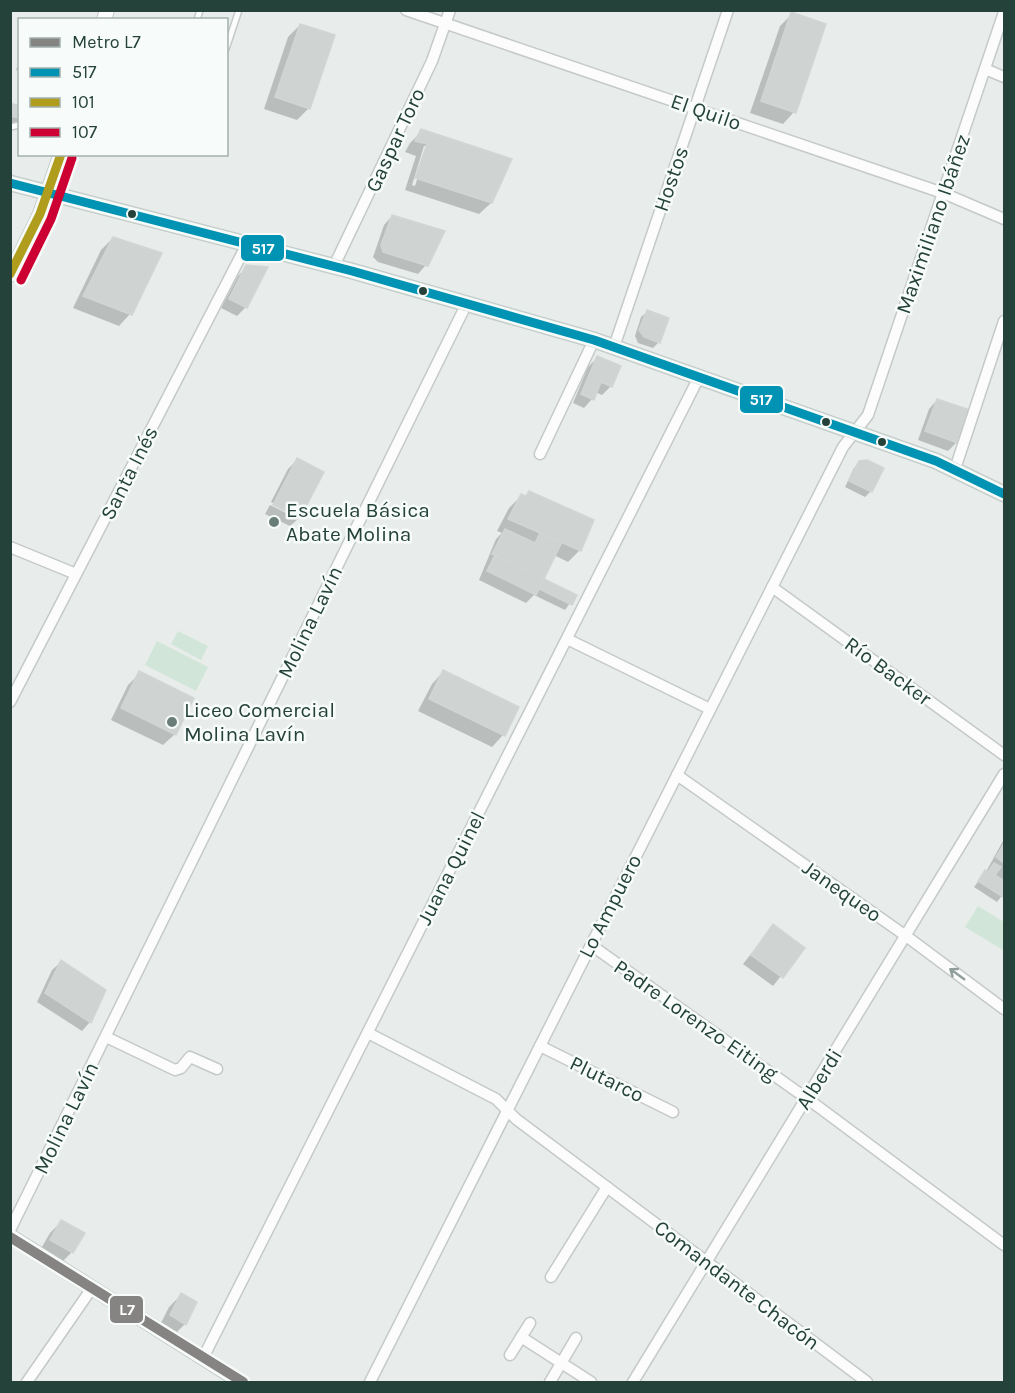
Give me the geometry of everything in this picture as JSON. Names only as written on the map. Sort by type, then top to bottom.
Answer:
[{"type":"main road","points":[[10,275],[36,223],[60,156]]},
{"type":"main road","points":[[10,183],[334,266],[594,340],[955,469],[1005,494]]},
{"type":"main road","points":[[10,1236],[241,1383]]},
{"type":"street","name":"El Quilo","points":[[406,10],[943,193],[1005,219]]},
{"type":"street","name":"Gaspar Toro","points":[[334,266],[432,61],[450,10]]},
{"type":"street","name":"Hostos","points":[[614,347],[728,10]]},
{"type":"street","name":"Maximiliano Ibáñez","points":[[855,432],[868,415],[1005,12]]},
{"type":"street","points":[[985,69],[1005,77]]},
{"type":"street","name":"Santa Inés","points":[[10,702],[247,244]]},
{"type":"street","name":"Molina Lavín","points":[[10,1230],[466,303]]},
{"type":"street","points":[[955,469],[1005,321]]},
{"type":"street","points":[[540,454],[594,340]]},
{"type":"street","name":"Juana Quinel","points":[[203,1358],[699,377]]},
{"type":"street","name":"Lo Ampuero","points":[[370,1383],[843,447],[855,432]]},
{"type":"street","points":[[10,547],[76,574]]},
{"type":"street","name":"Río Backer","points":[[772,587],[1005,755]]},
{"type":"street","points":[[567,639],[710,709]]},
{"type":"street","name":"Alberdi","points":[[633,1383],[1005,774]]},
{"type":"street","name":"Janequeo","points":[[677,776],[906,936],[1005,1009]]},
{"type":"street","name":"Padre Lorenzo Eiting","points":[[591,945],[807,1099],[1005,1245]]},
{"type":"street","name":"Comandante Chacón","points":[[368,1033],[496,1099],[516,1119],[867,1383]]},
{"type":"street","name":"Molina Lavín","points":[[106,1037],[175,1070],[181,1068],[190,1057],[218,1069]]},
{"type":"street","name":"Plutarco","points":[[540,1046],[673,1112]]},
{"type":"street","points":[[551,1277],[607,1187]]},
{"type":"street","points":[[27,1383],[92,1288]]},
{"type":"street","points":[[510,1355],[530,1323]]},
{"type":"street","points":[[521,1337],[591,1383]]},
{"type":"street","points":[[550,1383],[576,1338]]},
{"type":"lane","points":[[228,43],[239,10]]},
{"type":"green space","points":[[178,631],[208,646],[201,660],[171,644]]},
{"type":"green space","points":[[157,641],[208,667],[196,691],[145,665]]},
{"type":"green space","points":[[978,906],[1004,922],[1003,950],[965,927]]},
{"type":"building","points":[[791,12],[826,24],[796,113],[761,101]]},
{"type":"building","points":[[300,24],[335,35],[310,109],[275,97]]},
{"type":"building","points":[[10,103],[18,105],[18,118],[10,116]]},
{"type":"building","points":[[421,129],[512,159],[492,203],[415,178],[427,144],[415,141]]},
{"type":"building","points":[[392,215],[445,231],[428,266],[383,252],[381,245]]},
{"type":"building","points":[[113,237],[162,253],[132,315],[83,296]]},
{"type":"building","points":[[246,265],[268,267],[247,308],[229,299]]},
{"type":"building","points":[[647,310],[669,318],[660,343],[644,337],[639,330]]},
{"type":"building","points":[[597,356],[621,366],[612,387],[601,382],[594,400],[581,394]]},
{"type":"building","points":[[937,399],[970,410],[958,443],[925,431]]},
{"type":"building","points":[[297,458],[324,472],[300,518],[273,505]]},
{"type":"building","points":[[867,460],[884,468],[872,492],[849,481],[859,461]]},
{"type":"building","points":[[529,491],[594,520],[581,551],[508,519],[521,494],[526,496]]},
{"type":"building","points":[[505,529],[535,543],[540,533],[562,542],[544,579],[492,554]]},
{"type":"building","points":[[495,555],[544,579],[536,595],[487,571]]},
{"type":"building","points":[[544,579],[577,595],[572,605],[539,589]]},
{"type":"building","points":[[443,670],[519,707],[505,736],[429,699]]},
{"type":"building","points":[[139,671],[194,698],[176,735],[121,708]]},
{"type":"building","points":[[1004,844],[1004,863],[996,857]]},
{"type":"building","points":[[994,863],[1001,867],[995,875],[1004,881],[1003,897],[978,881],[985,870],[988,872]]},
{"type":"building","points":[[773,924],[805,948],[783,978],[751,955]]},
{"type":"building","points":[[61,960],[106,990],[91,1023],[45,993]]},
{"type":"building","points":[[61,1220],[85,1233],[73,1253],[50,1240]]},
{"type":"building","points":[[181,1293],[197,1302],[186,1325],[170,1315]]},
{"type":"metro line","name":"L7","points":[[10,1237],[243,1382]]},
{"type":"transit line","name":"101","points":[[10,274],[40,214],[60,156]]},
{"type":"transit line","name":"107","points":[[21,280],[51,219],[72,158]]},
{"type":"transit line","name":"517","points":[[10,183],[352,271],[594,340],[936,461],[1004,494]]},
{"type":"place","name":"Escuela Básica Abate Molina","points":[[274,522]]},
{"type":"place","name":"Liceo Comercial Molina Lavín","points":[[172,722]]}]
